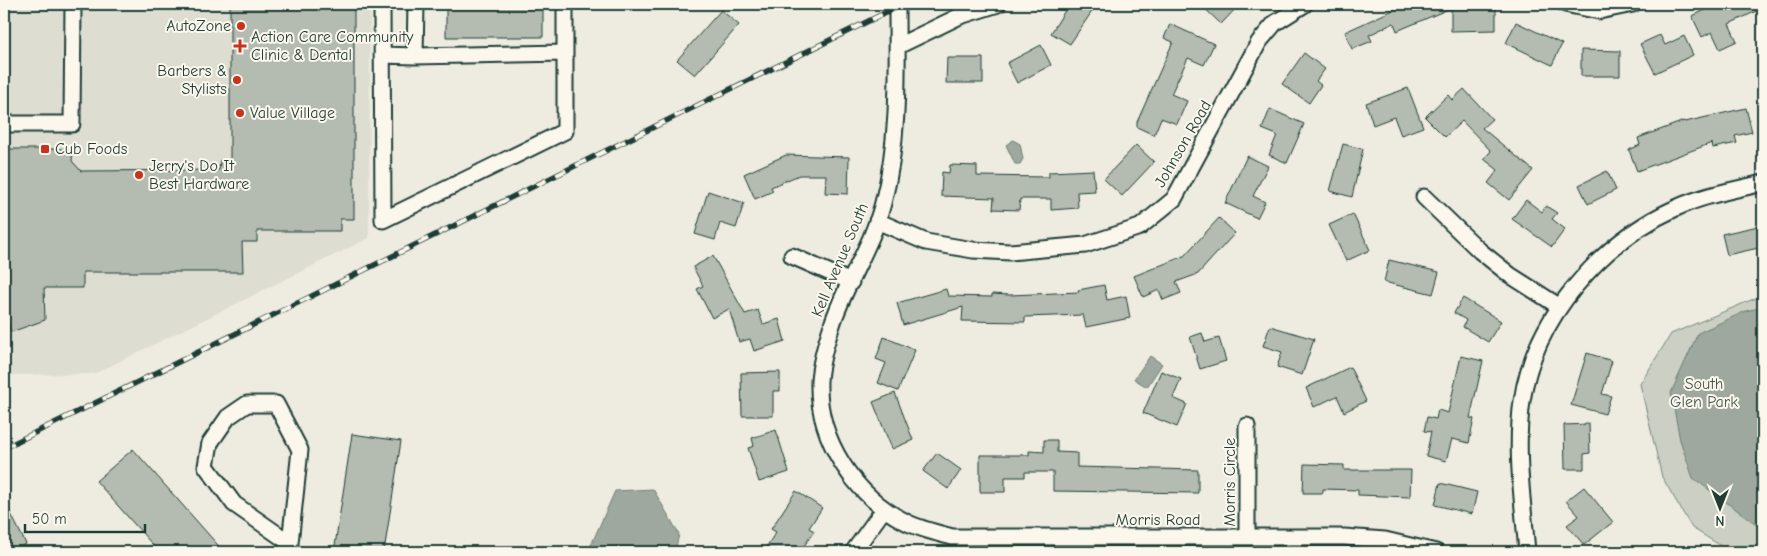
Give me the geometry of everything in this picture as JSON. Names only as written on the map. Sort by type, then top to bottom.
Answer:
[{"type":"street","points":[[4,124],[72,124],[73,4]]},
{"type":"street","points":[[382,4],[383,220],[565,131],[565,4]]},
{"type":"street","points":[[415,56],[416,4]]},
{"type":"street","name":"Kell Avenue South","points":[[884,509],[863,490],[844,466],[829,440],[822,410],[819,381],[824,351],[832,323],[877,222],[892,168],[896,129],[897,4]]},
{"type":"street","points":[[898,46],[960,16],[998,4]]},
{"type":"street","name":"Johnson Road","points":[[877,222],[926,242],[964,249],[1010,252],[1085,245],[1140,226],[1174,199],[1259,42],[1275,23],[1305,4]]},
{"type":"street","points":[[1564,4],[1599,11],[1633,4]]},
{"type":"street","points":[[382,55],[565,53]]},
{"type":"street","points":[[1527,552],[1519,438],[1522,400],[1532,364],[1547,329],[1560,307],[1591,268],[1646,224],[1675,208],[1706,196],[1763,183]]},
{"type":"street","points":[[1424,197],[1495,263],[1560,307]]},
{"type":"street","points":[[792,256],[851,282]]},
{"type":"street","points":[[247,404],[276,404],[300,450],[288,548],[234,504],[206,466],[210,443],[228,417],[247,404]]},
{"type":"street","name":"Morris Circle","points":[[1247,426],[1247,537]]},
{"type":"street","points":[[853,552],[884,509]]},
{"type":"street","name":"Morris Road","points":[[884,509],[906,522],[952,537],[1344,537],[1376,540],[1436,552]]},
{"type":"shaded area","points":[[4,4],[370,4],[369,238],[94,374],[4,375]]},
{"type":"shaded area","points":[[1013,140],[1020,144],[1023,159],[1020,164],[1015,164],[1006,145]]},
{"type":"shaded area","name":"South Glen Park","points":[[1763,307],[1763,529],[1693,478],[1680,440],[1671,393],[1698,333],[1746,311]]},
{"type":"shaded area","points":[[1150,356],[1162,364],[1147,387],[1134,379]]},
{"type":"shaded area","points":[[653,489],[679,534],[675,552],[588,552],[615,491]]},
{"type":"green space","name":"South Glen Park","points":[[1763,295],[1763,552],[1731,552],[1692,528],[1662,477],[1640,384],[1671,334]]},
{"type":"building","points":[[230,4],[354,4],[354,219],[340,219],[340,231],[257,231],[257,242],[242,242],[243,272],[83,272],[83,288],[44,288],[45,320],[11,332],[4,311],[4,149],[73,149],[72,161],[81,171],[219,170],[220,160],[230,160]]},
{"type":"building","points":[[446,4],[543,4],[543,37],[446,37]]},
{"type":"building","points":[[1069,4],[1097,4],[1070,44],[1051,33]]},
{"type":"building","points":[[1200,4],[1240,4],[1221,24]]},
{"type":"building","points":[[1406,4],[1478,4],[1478,8],[1496,8],[1496,30],[1451,31],[1451,8],[1397,31],[1394,23],[1369,35],[1372,41],[1352,49],[1345,32]]},
{"type":"building","points":[[1719,4],[1763,4],[1763,8],[1729,24],[1737,41],[1720,49],[1712,32],[1702,37],[1692,16]]},
{"type":"building","points":[[721,10],[739,25],[695,75],[677,60]]},
{"type":"building","points":[[1516,22],[1562,44],[1552,65],[1506,43]]},
{"type":"building","points":[[1170,24],[1214,44],[1204,65],[1188,58],[1171,94],[1187,101],[1177,124],[1161,118],[1154,135],[1137,127],[1137,122],[1173,42],[1164,38]]},
{"type":"building","points":[[1660,35],[1665,45],[1684,36],[1693,55],[1655,73],[1640,44]]},
{"type":"building","points":[[1041,45],[1051,65],[1017,83],[1007,63]]},
{"type":"building","points":[[1581,50],[1620,51],[1620,76],[1581,76]]},
{"type":"building","points":[[1304,53],[1325,69],[1316,81],[1321,85],[1309,103],[1282,84]]},
{"type":"building","points":[[947,58],[983,58],[983,83],[946,83]]},
{"type":"building","points":[[1408,88],[1423,127],[1401,135],[1394,117],[1373,125],[1366,103]]},
{"type":"building","points":[[1464,89],[1492,119],[1482,128],[1533,170],[1509,200],[1488,183],[1498,170],[1484,159],[1491,151],[1462,121],[1445,137],[1425,117],[1448,95],[1452,100]]},
{"type":"building","points":[[1746,108],[1752,132],[1735,136],[1737,143],[1713,148],[1712,143],[1637,171],[1629,150],[1640,145],[1638,138],[1684,121]]},
{"type":"building","points":[[1270,109],[1304,124],[1287,163],[1269,155],[1277,135],[1262,129]]},
{"type":"building","points":[[1343,144],[1363,149],[1352,197],[1330,191]]},
{"type":"building","points":[[1136,145],[1154,162],[1122,196],[1104,179]]},
{"type":"building","points":[[786,155],[849,157],[848,194],[825,193],[826,175],[799,175],[771,187],[773,191],[755,199],[744,174]]},
{"type":"building","points":[[1247,156],[1268,166],[1253,196],[1265,202],[1257,218],[1225,203]]},
{"type":"building","points":[[950,165],[977,166],[977,176],[1049,177],[1049,172],[1093,170],[1095,191],[1077,192],[1078,208],[1051,210],[1051,199],[1020,199],[1019,210],[993,209],[994,198],[941,196],[942,172],[949,173]]},
{"type":"building","points":[[1607,171],[1616,190],[1588,204],[1579,185]]},
{"type":"building","points":[[708,191],[744,203],[736,228],[720,223],[715,240],[695,234]]},
{"type":"building","points":[[1526,200],[1542,212],[1546,206],[1557,213],[1552,219],[1565,229],[1552,247],[1512,219]]},
{"type":"building","points":[[1353,214],[1370,250],[1346,261],[1329,225]]},
{"type":"building","points":[[1219,218],[1235,233],[1198,274],[1176,282],[1181,293],[1163,300],[1159,290],[1143,297],[1134,276],[1184,256]]},
{"type":"building","points":[[1763,225],[1763,247],[1727,255],[1722,234]]},
{"type":"building","points":[[713,256],[745,314],[758,310],[763,324],[779,319],[785,341],[754,351],[750,339],[739,342],[729,309],[712,318],[697,289],[703,286],[693,267]]},
{"type":"building","points":[[1389,260],[1439,272],[1433,294],[1384,282]]},
{"type":"building","points":[[1104,285],[1107,300],[1126,296],[1130,318],[1086,327],[1083,315],[1025,317],[1025,322],[962,321],[963,307],[903,325],[897,303],[946,289],[948,296],[992,297],[992,294],[1079,292],[1078,290]]},
{"type":"building","points":[[1463,298],[1501,321],[1488,342],[1463,327],[1466,320],[1454,313]]},
{"type":"building","points":[[1270,326],[1314,339],[1302,375],[1277,367],[1282,352],[1263,346]]},
{"type":"building","points":[[1202,333],[1205,342],[1219,338],[1226,361],[1200,369],[1190,337]]},
{"type":"building","points":[[884,337],[915,350],[898,391],[878,383],[886,363],[876,359]]},
{"type":"building","points":[[1587,353],[1612,361],[1602,394],[1611,396],[1605,414],[1571,405]]},
{"type":"building","points":[[1461,356],[1483,361],[1470,418],[1474,419],[1469,443],[1452,439],[1446,461],[1426,456],[1431,432],[1424,431],[1427,417],[1436,419],[1438,410],[1448,413]]},
{"type":"building","points":[[1350,367],[1366,401],[1344,412],[1337,396],[1314,407],[1306,388]]},
{"type":"building","points":[[1161,371],[1181,379],[1173,398],[1187,404],[1177,427],[1143,413]]},
{"type":"building","points":[[780,372],[780,391],[773,391],[773,416],[742,416],[741,373]]},
{"type":"building","points":[[895,393],[913,440],[892,449],[873,402]]},
{"type":"building","points":[[1589,424],[1590,453],[1584,454],[1584,469],[1565,469],[1564,425]]},
{"type":"building","points":[[776,430],[789,472],[759,482],[748,448],[754,446],[752,438]]},
{"type":"building","points":[[352,434],[401,441],[384,552],[334,552]]},
{"type":"building","points":[[1044,440],[1057,440],[1057,452],[1077,453],[1077,467],[1198,470],[1198,493],[1053,491],[1053,472],[1025,472],[1025,477],[1005,477],[1005,492],[980,492],[980,455],[1029,455],[1029,451],[1044,452]]},
{"type":"building","points":[[133,449],[224,552],[159,552],[96,481]]},
{"type":"building","points":[[937,453],[961,470],[948,489],[923,471]]},
{"type":"building","points":[[1304,464],[1344,465],[1344,470],[1411,470],[1410,497],[1358,495],[1358,490],[1323,489],[1323,493],[1303,493]]},
{"type":"building","points":[[1440,483],[1477,492],[1472,514],[1435,505]]},
{"type":"building","points":[[1584,487],[1613,522],[1584,545],[1567,525],[1579,516],[1566,501]]},
{"type":"building","points":[[796,491],[822,508],[809,528],[814,531],[800,552],[763,552],[776,532],[771,529]]},
{"type":"building","points":[[4,500],[26,544],[10,552],[4,552]]},
{"type":"railway","points":[[4,448],[903,4]]},
{"type":"place","name":"AutoZone","points":[[241,26]]},
{"type":"place","name":"Action Care Community Clinic & Dental","points":[[240,46]]},
{"type":"place","name":"Barbers & Stylists","points":[[237,80]]},
{"type":"place","name":"Value Village","points":[[240,113]]},
{"type":"place","name":"Cub Foods","points":[[45,149]]},
{"type":"place","name":"Jerry's Do It Best Hardware","points":[[139,175]]}]
